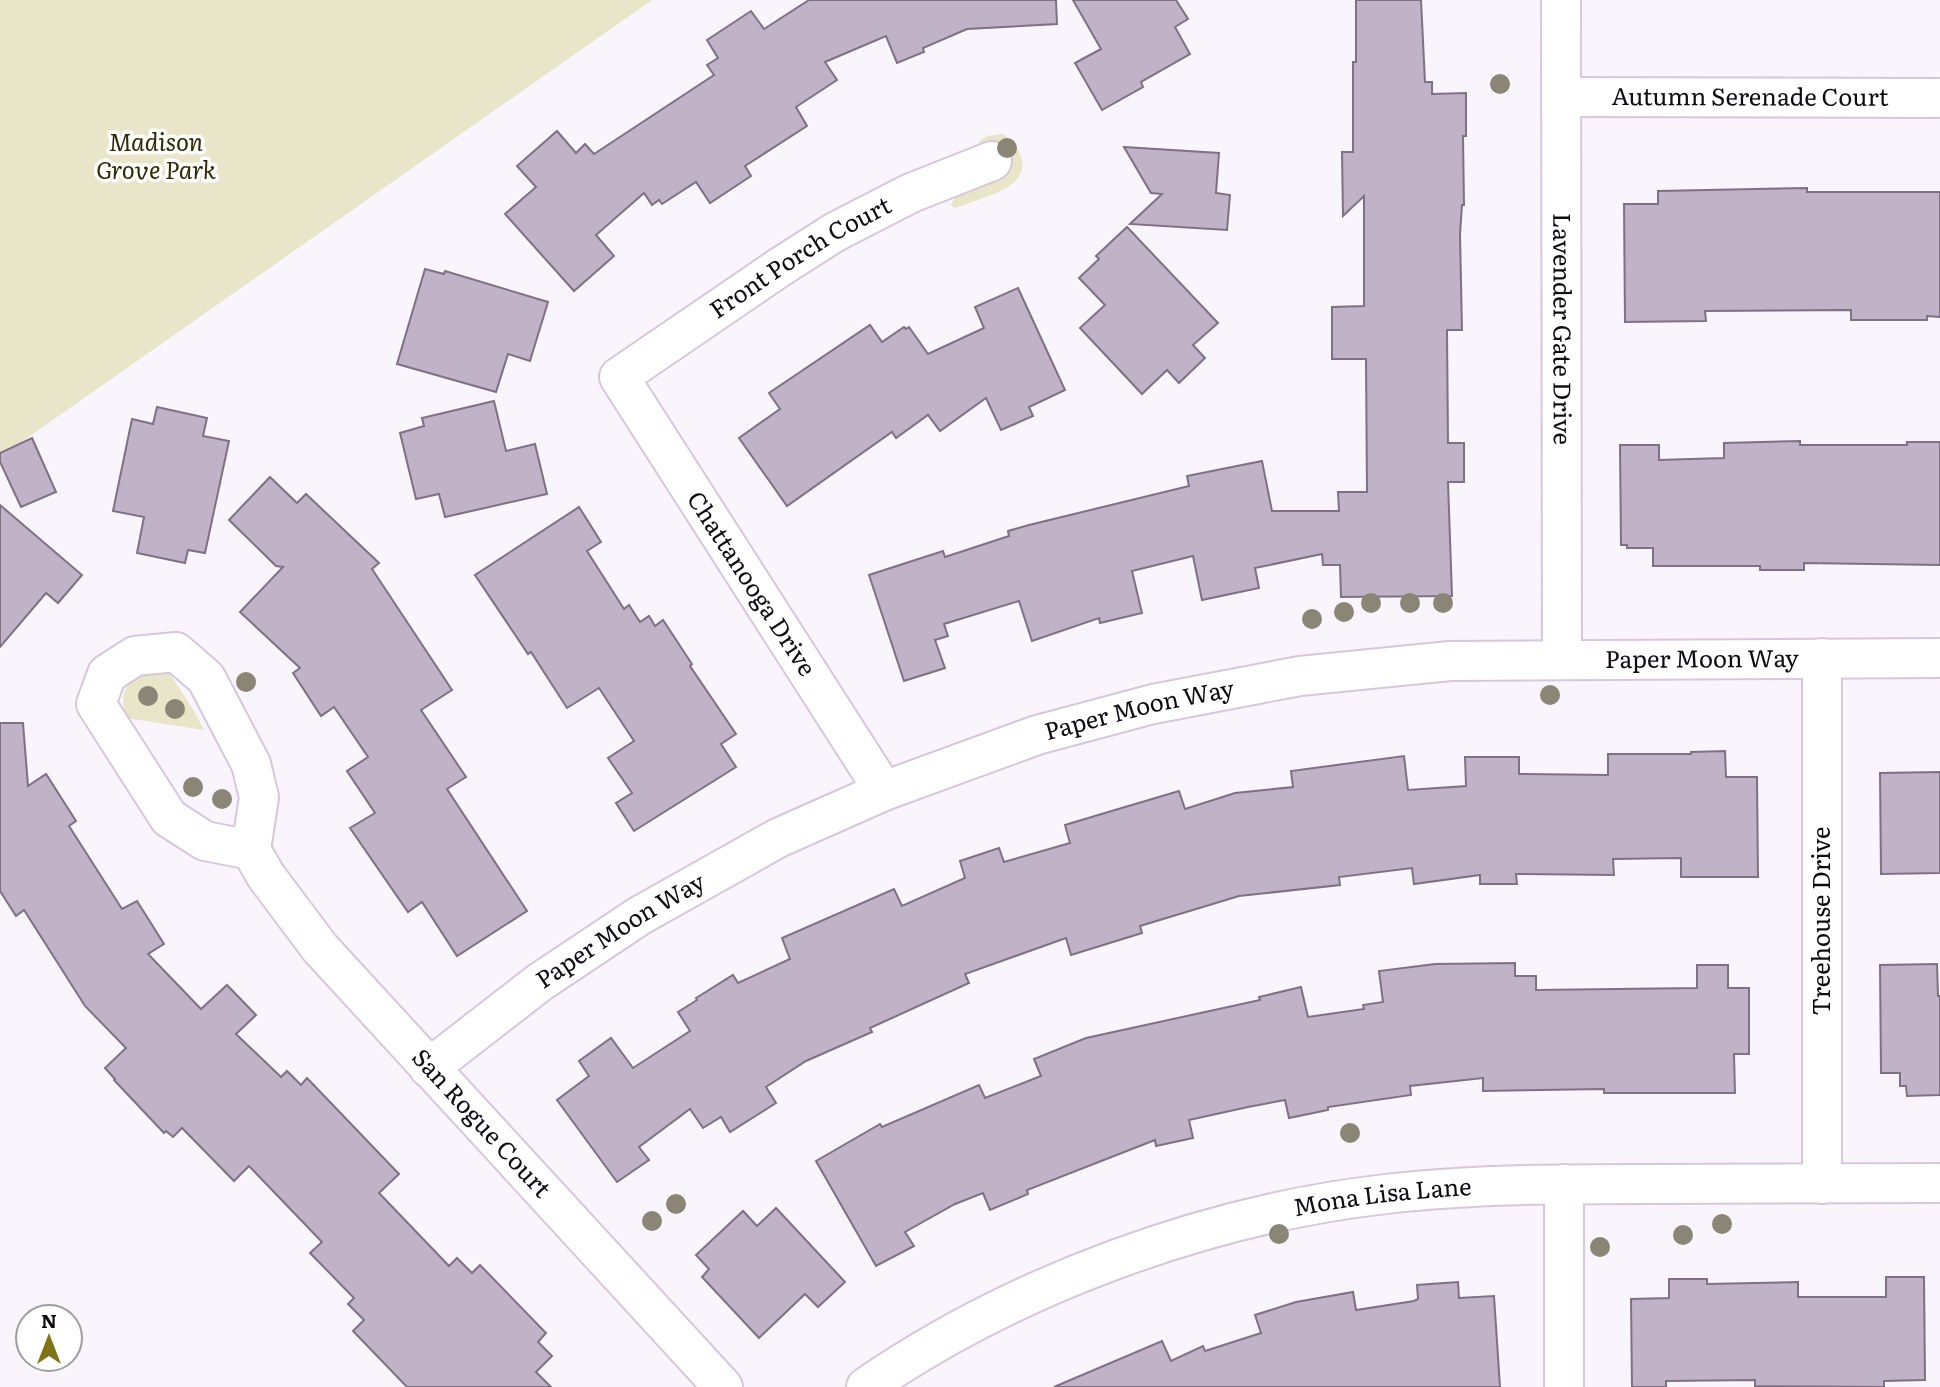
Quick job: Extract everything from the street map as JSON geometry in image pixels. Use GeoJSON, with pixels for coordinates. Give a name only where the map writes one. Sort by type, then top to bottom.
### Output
{"type":"FeatureCollection","features":[{"type":"Feature","properties":{"kind":"street","name":"Lavender Gate Drive"},"geometry":{"type":"LineString","coordinates":[[1561,0],[1562,659]]}},
{"type":"Feature","properties":{"kind":"street","name":"Autumn Serenade Court"},"geometry":{"type":"LineString","coordinates":[[1561,97],[1940,98]]}},
{"type":"Feature","properties":{"kind":"street","name":"Front Porch Court"},"geometry":{"type":"LineString","coordinates":[[619,377],[835,232],[911,193],[992,161]]}},
{"type":"Feature","properties":{"kind":"street","name":"Chattanooga Drive"},"geometry":{"type":"LineString","coordinates":[[619,377],[884,791]]}},
{"type":"Feature","properties":{"kind":"street"},"geometry":{"type":"LineString","coordinates":[[176,652],[206,678],[251,764],[259,797],[251,850],[205,842],[169,818],[96,704],[107,674],[135,656],[176,652]]}},
{"type":"Feature","properties":{"kind":"street","name":"Treehouse Drive"},"geometry":{"type":"LineString","coordinates":[[1822,658],[1822,1184]]}},
{"type":"Feature","properties":{"kind":"street","name":"Paper Moon Way"},"geometry":{"type":"LineString","coordinates":[[429,1068],[540,982],[639,916],[778,838],[884,791],[1037,735],[1180,699],[1300,676],[1450,661],[1940,658]]}},
{"type":"Feature","properties":{"kind":"street","name":"San Rogue Court"},"geometry":{"type":"LineString","coordinates":[[251,850],[266,876],[320,948],[723,1387]]}},
{"type":"Feature","properties":{"kind":"street"},"geometry":{"type":"LineString","coordinates":[[1564,1184],[1564,1387]]}},
{"type":"Feature","properties":{"kind":"street","name":"Mona Lisa Lane"},"geometry":{"type":"LineString","coordinates":[[866,1387],[893,1368],[985,1317],[1080,1273],[1199,1231],[1280,1211],[1384,1194],[1468,1186],[1940,1184]]}},
{"type":"Feature","properties":{"kind":"green space","name":"Madison Grove Park"},"geometry":{"type":"Polygon","coordinates":[[[0,0],[652,0],[0,457],[0,0]]]}},
{"type":"Feature","properties":{"kind":"green space"},"geometry":{"type":"Polygon","coordinates":[[[1003,134],[1019,151],[1022,164],[1018,178],[1000,191],[955,208],[951,205],[980,141],[987,136],[1003,134]]]}},
{"type":"Feature","properties":{"kind":"green space"},"geometry":{"type":"Polygon","coordinates":[[[156,671],[170,674],[204,730],[126,718],[123,698],[129,684],[138,673],[156,671]]]}},
{"type":"Feature","properties":{"kind":"building"},"geometry":{"type":"Polygon","coordinates":[[[809,0],[1056,0],[1057,24],[967,29],[923,48],[924,52],[897,63],[886,36],[825,62],[837,80],[796,107],[807,126],[745,166],[751,176],[710,203],[696,182],[662,204],[659,200],[652,205],[644,193],[596,235],[614,256],[574,291],[505,214],[536,187],[517,166],[557,131],[576,153],[585,144],[594,154],[714,75],[707,65],[718,58],[707,40],[751,11],[764,29],[809,0]]]}},
{"type":"Feature","properties":{"kind":"building"},"geometry":{"type":"Polygon","coordinates":[[[1073,0],[1176,0],[1188,19],[1175,27],[1190,54],[1141,82],[1143,87],[1102,110],[1075,63],[1101,49],[1073,0]]]}},
{"type":"Feature","properties":{"kind":"building"},"geometry":{"type":"Polygon","coordinates":[[[1356,0],[1421,0],[1425,82],[1432,82],[1432,94],[1466,93],[1466,136],[1463,136],[1464,205],[1460,234],[1462,330],[1447,330],[1448,443],[1464,443],[1464,482],[1448,482],[1452,596],[1341,597],[1340,565],[1323,565],[1322,554],[1255,568],[1259,588],[1202,600],[1193,556],[1132,571],[1142,613],[1100,623],[1099,618],[1032,641],[1019,601],[944,624],[948,636],[935,640],[945,668],[904,681],[869,575],[943,551],[945,557],[1009,536],[1008,531],[1029,525],[1189,486],[1187,476],[1262,461],[1272,511],[1339,511],[1338,492],[1367,492],[1366,359],[1332,359],[1332,307],[1364,306],[1364,196],[1343,216],[1342,152],[1353,152],[1356,0]]]}},
{"type":"Feature","properties":{"kind":"building"},"geometry":{"type":"Polygon","coordinates":[[[1124,147],[1219,153],[1216,193],[1230,195],[1227,230],[1130,224],[1162,194],[1151,193],[1124,147]]]}},
{"type":"Feature","properties":{"kind":"building"},"geometry":{"type":"Polygon","coordinates":[[[1807,188],[1807,192],[1940,192],[1940,317],[1927,316],[1927,320],[1851,320],[1851,310],[1705,311],[1706,321],[1625,322],[1624,204],[1658,204],[1658,191],[1807,188]]]}},
{"type":"Feature","properties":{"kind":"building"},"geometry":{"type":"Polygon","coordinates":[[[1127,227],[1218,323],[1193,345],[1205,358],[1179,383],[1167,370],[1142,394],[1080,328],[1105,305],[1079,278],[1099,259],[1096,256],[1127,227]]]}},
{"type":"Feature","properties":{"kind":"building"},"geometry":{"type":"Polygon","coordinates":[[[425,269],[444,274],[445,271],[548,302],[530,361],[508,354],[496,392],[397,364],[425,269]]]}},
{"type":"Feature","properties":{"kind":"building"},"geometry":{"type":"Polygon","coordinates":[[[1018,288],[1065,390],[1029,407],[1033,416],[1001,430],[986,398],[940,431],[928,415],[896,438],[892,432],[787,506],[739,438],[780,409],[769,393],[870,325],[882,342],[904,327],[909,327],[928,354],[984,328],[975,307],[1018,288]]]}},
{"type":"Feature","properties":{"kind":"building"},"geometry":{"type":"Polygon","coordinates":[[[494,401],[506,451],[535,444],[547,494],[445,517],[439,494],[416,499],[400,433],[424,426],[422,418],[494,401]]]}},
{"type":"Feature","properties":{"kind":"building"},"geometry":{"type":"Polygon","coordinates":[[[157,407],[207,418],[203,436],[229,441],[205,553],[188,550],[185,563],[137,553],[144,517],[113,511],[132,419],[153,424],[157,407]]]}},
{"type":"Feature","properties":{"kind":"building"},"geometry":{"type":"Polygon","coordinates":[[[32,438],[56,492],[21,507],[0,462],[0,453],[32,438]]]}},
{"type":"Feature","properties":{"kind":"building"},"geometry":{"type":"Polygon","coordinates":[[[1800,441],[1800,445],[1907,445],[1907,442],[1940,442],[1940,565],[1804,563],[1804,570],[1760,570],[1760,566],[1653,566],[1653,548],[1627,548],[1627,545],[1621,545],[1620,445],[1659,445],[1659,460],[1724,458],[1724,443],[1800,441]]]}},
{"type":"Feature","properties":{"kind":"building"},"geometry":{"type":"Polygon","coordinates":[[[270,477],[297,503],[306,494],[379,563],[372,569],[452,690],[421,710],[466,777],[447,789],[527,911],[457,956],[422,902],[408,912],[350,828],[375,813],[347,771],[368,757],[334,707],[321,716],[293,673],[300,668],[240,612],[283,567],[276,566],[229,520],[270,477]]]}},
{"type":"Feature","properties":{"kind":"building"},"geometry":{"type":"Polygon","coordinates":[[[0,505],[82,575],[58,603],[46,593],[0,647],[0,505]]]}},
{"type":"Feature","properties":{"kind":"building"},"geometry":{"type":"Polygon","coordinates":[[[579,507],[601,542],[587,551],[624,609],[629,605],[640,622],[649,616],[655,626],[663,620],[736,734],[721,744],[736,767],[634,831],[616,803],[632,793],[608,758],[634,741],[599,688],[567,708],[531,652],[528,654],[475,575],[579,507]]]}},
{"type":"Feature","properties":{"kind":"building"},"geometry":{"type":"Polygon","coordinates":[[[0,723],[23,723],[28,786],[46,774],[76,821],[69,826],[122,909],[137,901],[164,944],[148,954],[201,1009],[227,985],[256,1015],[236,1034],[281,1077],[287,1071],[301,1085],[307,1078],[399,1174],[379,1193],[449,1266],[457,1258],[472,1273],[480,1265],[546,1333],[538,1342],[552,1356],[536,1372],[551,1387],[407,1387],[353,1331],[364,1320],[348,1304],[354,1298],[310,1253],[322,1242],[249,1166],[234,1181],[182,1128],[173,1137],[166,1131],[164,1133],[114,1080],[105,1068],[126,1048],[85,1006],[24,910],[16,916],[0,891],[0,723]]]}},
{"type":"Feature","properties":{"kind":"building"},"geometry":{"type":"Polygon","coordinates":[[[1725,751],[1726,777],[1757,777],[1758,877],[1681,877],[1681,858],[1613,859],[1614,875],[1516,874],[1517,884],[1480,884],[1480,875],[1414,884],[1412,868],[1339,877],[1340,885],[1239,896],[1140,926],[1142,933],[1071,955],[1066,938],[965,974],[969,983],[870,1028],[872,1032],[806,1061],[766,1087],[776,1103],[730,1132],[721,1117],[703,1128],[690,1109],[639,1147],[649,1160],[617,1182],[557,1100],[589,1076],[579,1061],[611,1038],[633,1068],[690,1031],[678,1012],[697,1000],[696,998],[733,975],[738,983],[790,959],[782,938],[894,889],[902,906],[965,878],[960,861],[999,848],[1004,862],[1070,843],[1065,825],[1115,810],[1179,791],[1185,809],[1235,793],[1293,787],[1291,771],[1404,756],[1408,790],[1466,786],[1465,757],[1519,757],[1519,774],[1608,775],[1608,754],[1691,754],[1725,751]]]}},
{"type":"Feature","properties":{"kind":"building"},"geometry":{"type":"Polygon","coordinates":[[[1940,772],[1940,873],[1881,874],[1880,773],[1940,772]]]}},
{"type":"Feature","properties":{"kind":"building"},"geometry":{"type":"Polygon","coordinates":[[[1515,963],[1515,976],[1536,976],[1536,990],[1697,988],[1697,965],[1728,965],[1728,988],[1749,988],[1749,1054],[1734,1054],[1735,1093],[1604,1093],[1604,1089],[1483,1091],[1483,1078],[1410,1086],[1411,1095],[1328,1107],[1328,1110],[1289,1118],[1285,1100],[1248,1107],[1189,1120],[1193,1138],[1156,1146],[1155,1140],[1027,1190],[1028,1194],[990,1210],[983,1193],[955,1204],[905,1232],[914,1246],[876,1266],[816,1161],[880,1124],[882,1127],[979,1085],[985,1098],[1041,1076],[1034,1059],[1086,1038],[1260,1000],[1259,997],[1301,987],[1308,1017],[1364,1009],[1363,1005],[1383,1002],[1379,971],[1435,964],[1515,963]]]}},
{"type":"Feature","properties":{"kind":"building"},"geometry":{"type":"Polygon","coordinates":[[[1937,964],[1940,996],[1940,1095],[1907,1096],[1906,1086],[1900,1086],[1900,1073],[1881,1073],[1880,965],[1937,964]]]}},
{"type":"Feature","properties":{"kind":"building"},"geometry":{"type":"Polygon","coordinates":[[[776,1208],[845,1282],[818,1307],[805,1294],[759,1338],[702,1277],[709,1269],[696,1255],[743,1211],[757,1226],[776,1208]]]}},
{"type":"Feature","properties":{"kind":"building"},"geometry":{"type":"Polygon","coordinates":[[[1886,1277],[1924,1277],[1925,1380],[1884,1381],[1884,1387],[1755,1386],[1755,1380],[1666,1381],[1666,1387],[1632,1387],[1631,1299],[1669,1298],[1669,1279],[1707,1279],[1707,1284],[1798,1282],[1798,1297],[1886,1297],[1886,1277]]]}},
{"type":"Feature","properties":{"kind":"building"},"geometry":{"type":"Polygon","coordinates":[[[1458,1282],[1459,1298],[1494,1296],[1500,1387],[1054,1387],[1162,1341],[1171,1361],[1203,1346],[1205,1351],[1261,1333],[1255,1315],[1296,1302],[1353,1292],[1356,1310],[1414,1301],[1418,1299],[1417,1285],[1458,1282]]]}}]}
